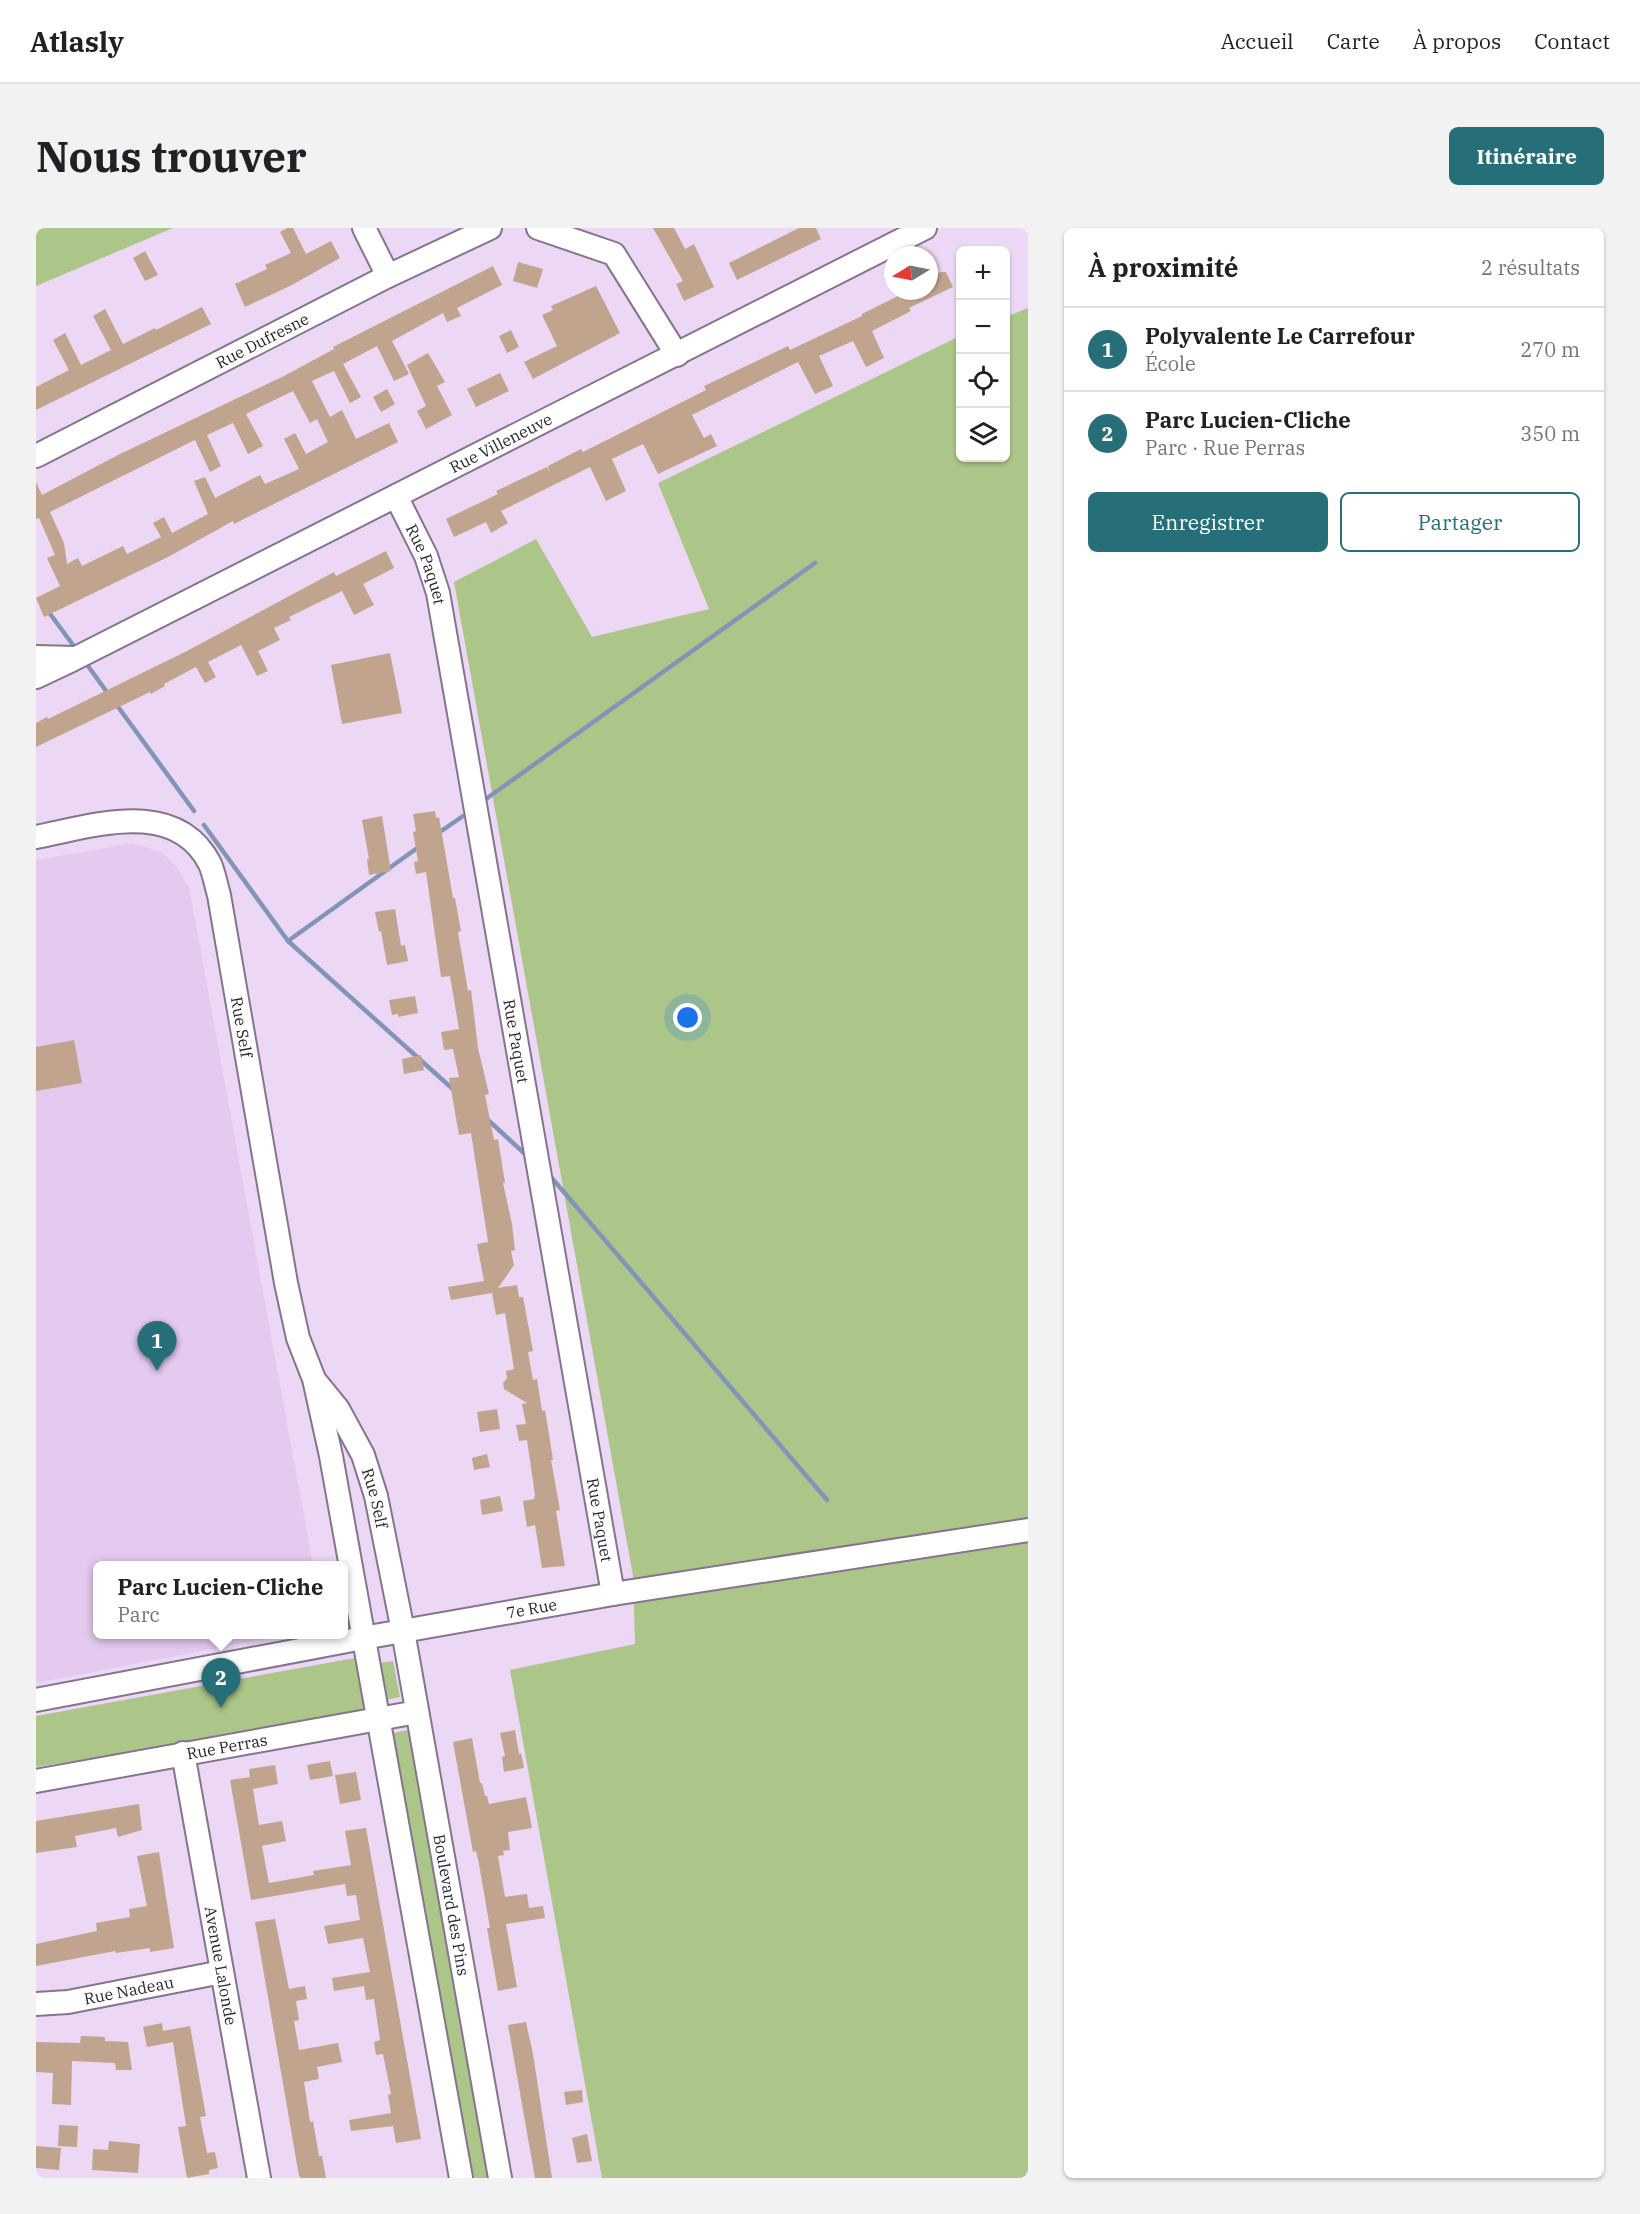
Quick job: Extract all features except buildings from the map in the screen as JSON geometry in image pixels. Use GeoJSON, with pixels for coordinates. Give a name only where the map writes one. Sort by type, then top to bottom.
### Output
{"type":"FeatureCollection","features":[{"type":"Feature","properties":{"kind":"street"},"geometry":{"type":"LineString","coordinates":[[364,228],[388,276]]}},
{"type":"Feature","properties":{"kind":"street","name":"Rue Dufresne"},"geometry":{"type":"LineString","coordinates":[[36,456],[388,276],[490,228]]}},
{"type":"Feature","properties":{"kind":"street"},"geometry":{"type":"LineString","coordinates":[[538,228],[614,254],[677,355]]}},
{"type":"Feature","properties":{"kind":"street","name":"Rue Villeneuve"},"geometry":{"type":"LineString","coordinates":[[36,677],[925,228]]}},
{"type":"Feature","properties":{"kind":"street","name":"Rue Paquet"},"geometry":{"type":"LineString","coordinates":[[396,496],[426,556],[438,594],[613,1594]]}},
{"type":"Feature","properties":{"kind":"street","name":"Rue Villeneuve"},"geometry":{"type":"LineString","coordinates":[[36,657],[76,658]]}},
{"type":"Feature","properties":{"kind":"street","name":"Rue Self"},"geometry":{"type":"LineString","coordinates":[[36,837],[113,823],[135,821],[161,823],[186,834],[200,848],[211,865],[221,906],[286,1283],[298,1338],[314,1379],[331,1456],[363,1638]]}},
{"type":"Feature","properties":{"kind":"street","name":"Rue Self"},"geometry":{"type":"LineString","coordinates":[[314,1379],[338,1409],[363,1455],[376,1496],[403,1631]]}},
{"type":"Feature","properties":{"kind":"street","name":"7e Rue"},"geometry":{"type":"LineString","coordinates":[[36,1700],[363,1638],[613,1594],[1028,1530]]}},
{"type":"Feature","properties":{"kind":"street","name":"Boulevard des Pins"},"geometry":{"type":"LineString","coordinates":[[403,1631],[500,2178]]}},
{"type":"Feature","properties":{"kind":"street"},"geometry":{"type":"LineString","coordinates":[[363,1638],[461,2178]]}},
{"type":"Feature","properties":{"kind":"street","name":"Rue Perras"},"geometry":{"type":"LineString","coordinates":[[36,1781],[417,1712]]}},
{"type":"Feature","properties":{"kind":"street","name":"Avenue Lalonde"},"geometry":{"type":"LineString","coordinates":[[183,1753],[259,2178]]}},
{"type":"Feature","properties":{"kind":"street","name":"Rue Nadeau"},"geometry":{"type":"LineString","coordinates":[[36,2004],[68,2002],[222,1972]]}},
{"type":"Feature","properties":{"kind":"shaded area"},"geometry":{"type":"Polygon","coordinates":[[[133,843],[161,852],[176,866],[189,887],[312,1561],[93,1561],[93,1639],[263,1639],[36,1683],[36,860],[133,843]]]}},
{"type":"Feature","properties":{"kind":"green space"},"geometry":{"type":"Polygon","coordinates":[[[36,228],[173,228],[36,286],[36,228]]]}},
{"type":"Feature","properties":{"kind":"green space"},"geometry":{"type":"Polygon","coordinates":[[[1028,308],[1028,2178],[602,2178],[510,1670],[635,1644],[633,1576],[454,582],[536,539],[592,637],[709,609],[658,483],[956,338],[956,462],[1010,462],[1010,315],[1028,308]]]}},
{"type":"Feature","properties":{"kind":"green space"},"geometry":{"type":"Polygon","coordinates":[[[355,1658],[365,1714],[36,1767],[36,1716],[355,1658]]]}},
{"type":"Feature","properties":{"kind":"green space"},"geometry":{"type":"Polygon","coordinates":[[[393,1661],[400,1697],[386,1700],[379,1663],[393,1661]]]}},
{"type":"Feature","properties":{"kind":"green space"},"geometry":{"type":"Polygon","coordinates":[[[408,1730],[488,2178],[472,2178],[393,1733],[408,1730]]]}},
{"type":"Feature","properties":{"kind":"waterway"},"geometry":{"type":"LineString","coordinates":[[486,799],[815,563]]}},
{"type":"Feature","properties":{"kind":"waterway"},"geometry":{"type":"LineString","coordinates":[[48,611],[73,645]]}},
{"type":"Feature","properties":{"kind":"waterway"},"geometry":{"type":"LineString","coordinates":[[88,666],[109,695]]}},
{"type":"Feature","properties":{"kind":"waterway"},"geometry":{"type":"LineString","coordinates":[[116,704],[194,811]]}},
{"type":"Feature","properties":{"kind":"waterway"},"geometry":{"type":"LineString","coordinates":[[437,834],[463,816]]}},
{"type":"Feature","properties":{"kind":"waterway"},"geometry":{"type":"LineString","coordinates":[[204,825],[288,941],[455,1091]]}},
{"type":"Feature","properties":{"kind":"waterway"},"geometry":{"type":"LineString","coordinates":[[288,941],[420,846]]}},
{"type":"Feature","properties":{"kind":"waterway"},"geometry":{"type":"LineString","coordinates":[[488,1120],[524,1153]]}},
{"type":"Feature","properties":{"kind":"waterway"},"geometry":{"type":"LineString","coordinates":[[551,1177],[827,1500]]}},
{"type":"Feature","properties":{"kind":"place","name":"Polyvalente Le Carrefour"},"geometry":{"type":"Point","coordinates":[157,1371]}},
{"type":"Feature","properties":{"kind":"place","name":"Parc Lucien-Cliche"},"geometry":{"type":"Point","coordinates":[221,1708]}}]}
